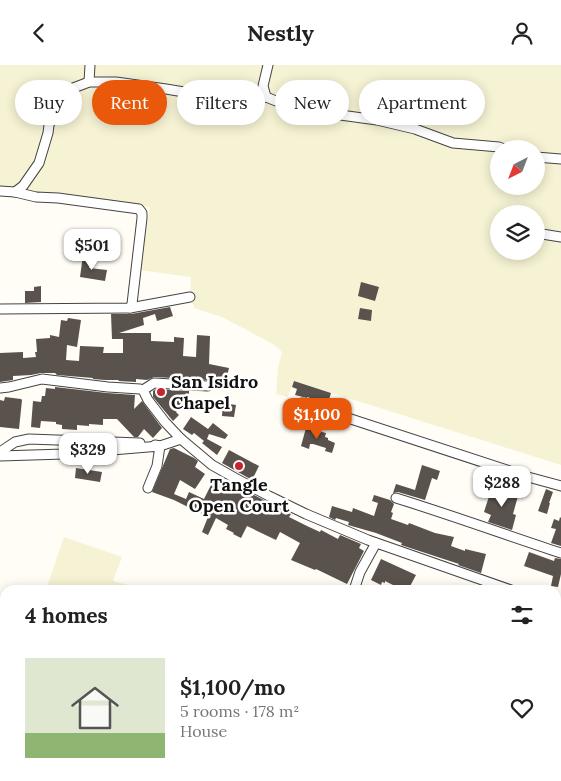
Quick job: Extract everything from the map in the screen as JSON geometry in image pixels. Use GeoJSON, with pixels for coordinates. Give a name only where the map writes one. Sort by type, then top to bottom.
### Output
{"type":"FeatureCollection","features":[{"type":"Feature","properties":{"kind":"street"},"geometry":{"type":"LineString","coordinates":[[89,82],[90,65]]}},
{"type":"Feature","properties":{"kind":"street"},"geometry":{"type":"LineString","coordinates":[[266,97],[263,85],[268,65]]}},
{"type":"Feature","properties":{"kind":"street"},"geometry":{"type":"LineString","coordinates":[[15,192],[23,186],[39,163],[49,125],[61,97],[68,90],[89,82],[116,82],[229,98],[266,97],[311,111],[377,120],[415,129],[453,143],[490,146]]}},
{"type":"Feature","properties":{"kind":"street"},"geometry":{"type":"LineString","coordinates":[[545,158],[561,159]]}},
{"type":"Feature","properties":{"kind":"street"},"geometry":{"type":"LineString","coordinates":[[0,191],[139,209],[142,213],[141,227],[132,304],[130,307]]}},
{"type":"Feature","properties":{"kind":"street"},"geometry":{"type":"LineString","coordinates":[[545,234],[561,237]]}},
{"type":"Feature","properties":{"kind":"street"},"geometry":{"type":"LineString","coordinates":[[0,309],[130,307],[190,297]]}},
{"type":"Feature","properties":{"kind":"street"},"geometry":{"type":"LineString","coordinates":[[0,389],[42,379],[143,390],[148,400],[165,422],[181,439],[212,465],[306,514],[376,543],[497,585]]}},
{"type":"Feature","properties":{"kind":"street"},"geometry":{"type":"LineString","coordinates":[[143,390],[154,383],[208,386]]}},
{"type":"Feature","properties":{"kind":"street"},"geometry":{"type":"LineString","coordinates":[[302,403],[528,477],[561,486]]}},
{"type":"Feature","properties":{"kind":"street"},"geometry":{"type":"LineString","coordinates":[[0,452],[15,442],[29,439],[127,442],[160,446]]}},
{"type":"Feature","properties":{"kind":"street"},"geometry":{"type":"LineString","coordinates":[[0,456],[64,454],[160,446],[181,439]]}},
{"type":"Feature","properties":{"kind":"street"},"geometry":{"type":"LineString","coordinates":[[148,488],[157,466],[160,446]]}},
{"type":"Feature","properties":{"kind":"street"},"geometry":{"type":"LineString","coordinates":[[396,498],[561,553]]}},
{"type":"Feature","properties":{"kind":"street"},"geometry":{"type":"LineString","coordinates":[[356,585],[360,572],[376,543]]}},
{"type":"Feature","properties":{"kind":"shaded area"},"geometry":{"type":"Polygon","coordinates":[[[0,65],[561,65],[561,465],[294,381],[288,397],[276,394],[278,368],[282,352],[273,344],[222,317],[194,308],[190,291],[191,277],[139,270],[150,207],[0,188],[0,65]]]}},
{"type":"Feature","properties":{"kind":"shaded area"},"geometry":{"type":"Polygon","coordinates":[[[64,537],[122,557],[113,581],[128,585],[48,585],[64,537]]]}},
{"type":"Feature","properties":{"kind":"building"},"geometry":{"type":"Polygon","coordinates":[[[89,243],[113,246],[112,254],[88,251],[89,243]]]}},
{"type":"Feature","properties":{"kind":"building"},"geometry":{"type":"Polygon","coordinates":[[[83,255],[91,257],[89,268],[107,270],[105,281],[80,277],[83,255]]]}},
{"type":"Feature","properties":{"kind":"building"},"geometry":{"type":"Polygon","coordinates":[[[361,282],[379,287],[375,301],[358,296],[361,282]]]}},
{"type":"Feature","properties":{"kind":"building"},"geometry":{"type":"Polygon","coordinates":[[[41,286],[41,302],[25,303],[25,291],[34,291],[34,287],[41,286]]]}},
{"type":"Feature","properties":{"kind":"building"},"geometry":{"type":"Polygon","coordinates":[[[170,307],[173,316],[157,321],[155,314],[143,318],[144,325],[119,333],[151,333],[151,341],[174,342],[174,337],[184,338],[183,356],[196,357],[197,335],[210,336],[209,364],[229,368],[224,388],[214,386],[212,381],[208,380],[154,377],[147,380],[136,379],[136,382],[57,375],[55,373],[13,376],[13,380],[0,382],[0,353],[23,352],[23,358],[36,357],[36,339],[50,338],[50,335],[59,337],[61,320],[67,321],[68,318],[81,320],[77,347],[67,345],[66,360],[79,361],[80,346],[104,347],[103,353],[123,353],[123,339],[112,339],[111,314],[131,314],[170,307]]]}},
{"type":"Feature","properties":{"kind":"building"},"geometry":{"type":"Polygon","coordinates":[[[360,308],[372,310],[371,321],[358,319],[360,308]]]}},
{"type":"Feature","properties":{"kind":"building"},"geometry":{"type":"Polygon","coordinates":[[[294,381],[331,393],[328,403],[295,395],[297,389],[292,387],[294,381]]]}},
{"type":"Feature","properties":{"kind":"building"},"geometry":{"type":"Polygon","coordinates":[[[55,387],[135,395],[134,409],[142,401],[162,428],[153,438],[144,429],[138,437],[134,437],[117,419],[103,419],[103,425],[77,425],[77,430],[62,429],[62,425],[56,424],[56,422],[41,421],[40,428],[31,427],[33,401],[41,402],[42,396],[45,396],[46,388],[55,389],[55,387]]]}},
{"type":"Feature","properties":{"kind":"building"},"geometry":{"type":"Polygon","coordinates":[[[156,389],[189,391],[189,399],[182,406],[175,405],[179,408],[176,412],[179,415],[173,421],[153,397],[153,391],[156,389]]]}},
{"type":"Feature","properties":{"kind":"building"},"geometry":{"type":"Polygon","coordinates":[[[5,397],[22,400],[19,429],[0,427],[0,400],[4,401],[5,397]]]}},
{"type":"Feature","properties":{"kind":"building"},"geometry":{"type":"Polygon","coordinates":[[[223,403],[236,405],[234,417],[222,416],[223,403]]]}},
{"type":"Feature","properties":{"kind":"building"},"geometry":{"type":"Polygon","coordinates":[[[191,417],[208,429],[213,423],[228,435],[225,439],[209,434],[207,439],[222,447],[217,455],[202,443],[204,441],[194,433],[192,435],[183,429],[191,417]]]}},
{"type":"Feature","properties":{"kind":"building"},"geometry":{"type":"Polygon","coordinates":[[[306,428],[326,433],[325,437],[335,443],[332,453],[325,451],[326,448],[313,444],[310,444],[309,449],[301,446],[306,428]]]}},
{"type":"Feature","properties":{"kind":"building"},"geometry":{"type":"Polygon","coordinates":[[[174,448],[198,461],[195,467],[205,474],[195,489],[180,480],[174,494],[186,499],[189,492],[204,499],[214,479],[227,486],[229,482],[291,514],[289,517],[307,526],[320,532],[321,530],[338,539],[340,535],[361,544],[359,548],[364,551],[347,584],[316,569],[291,560],[300,543],[280,532],[276,540],[247,526],[241,538],[226,529],[228,525],[216,518],[208,535],[202,532],[208,517],[174,500],[152,492],[170,449],[174,448]]]}},
{"type":"Feature","properties":{"kind":"building","name":"Tangle Open Court"},"geometry":{"type":"Polygon","coordinates":[[[229,450],[259,466],[252,480],[222,463],[229,450]]]}},
{"type":"Feature","properties":{"kind":"building"},"geometry":{"type":"Polygon","coordinates":[[[422,465],[440,471],[437,480],[432,478],[425,500],[398,492],[393,493],[396,484],[415,490],[422,465]]]}},
{"type":"Feature","properties":{"kind":"building"},"geometry":{"type":"Polygon","coordinates":[[[76,468],[102,472],[100,482],[75,478],[76,468]]]}},
{"type":"Feature","properties":{"kind":"building"},"geometry":{"type":"Polygon","coordinates":[[[492,487],[518,496],[513,514],[516,515],[512,530],[488,522],[491,515],[484,512],[492,487]]]}},
{"type":"Feature","properties":{"kind":"building"},"geometry":{"type":"Polygon","coordinates":[[[546,489],[553,492],[547,514],[538,511],[546,489]]]}},
{"type":"Feature","properties":{"kind":"building"},"geometry":{"type":"Polygon","coordinates":[[[374,495],[390,500],[394,504],[391,519],[454,537],[451,546],[465,551],[465,549],[486,554],[481,573],[401,545],[402,543],[376,533],[348,525],[349,522],[329,517],[332,506],[352,512],[353,508],[374,516],[378,503],[372,501],[374,495]]]}},
{"type":"Feature","properties":{"kind":"building"},"geometry":{"type":"Polygon","coordinates":[[[560,517],[561,546],[551,543],[556,529],[551,528],[554,519],[559,521],[560,517]]]}},
{"type":"Feature","properties":{"kind":"building"},"geometry":{"type":"Polygon","coordinates":[[[529,552],[554,561],[555,558],[561,559],[558,585],[551,585],[553,576],[524,566],[529,552]]]}},
{"type":"Feature","properties":{"kind":"building"},"geometry":{"type":"Polygon","coordinates":[[[381,559],[416,575],[411,585],[393,585],[385,581],[381,585],[371,580],[381,559]]]}},
{"type":"Feature","properties":{"kind":"place","name":"San Isidro Chapel"},"geometry":{"type":"Point","coordinates":[161,392]}},
{"type":"Feature","properties":{"kind":"place","name":"Tangle Open Court"},"geometry":{"type":"Point","coordinates":[239,466]}}]}
